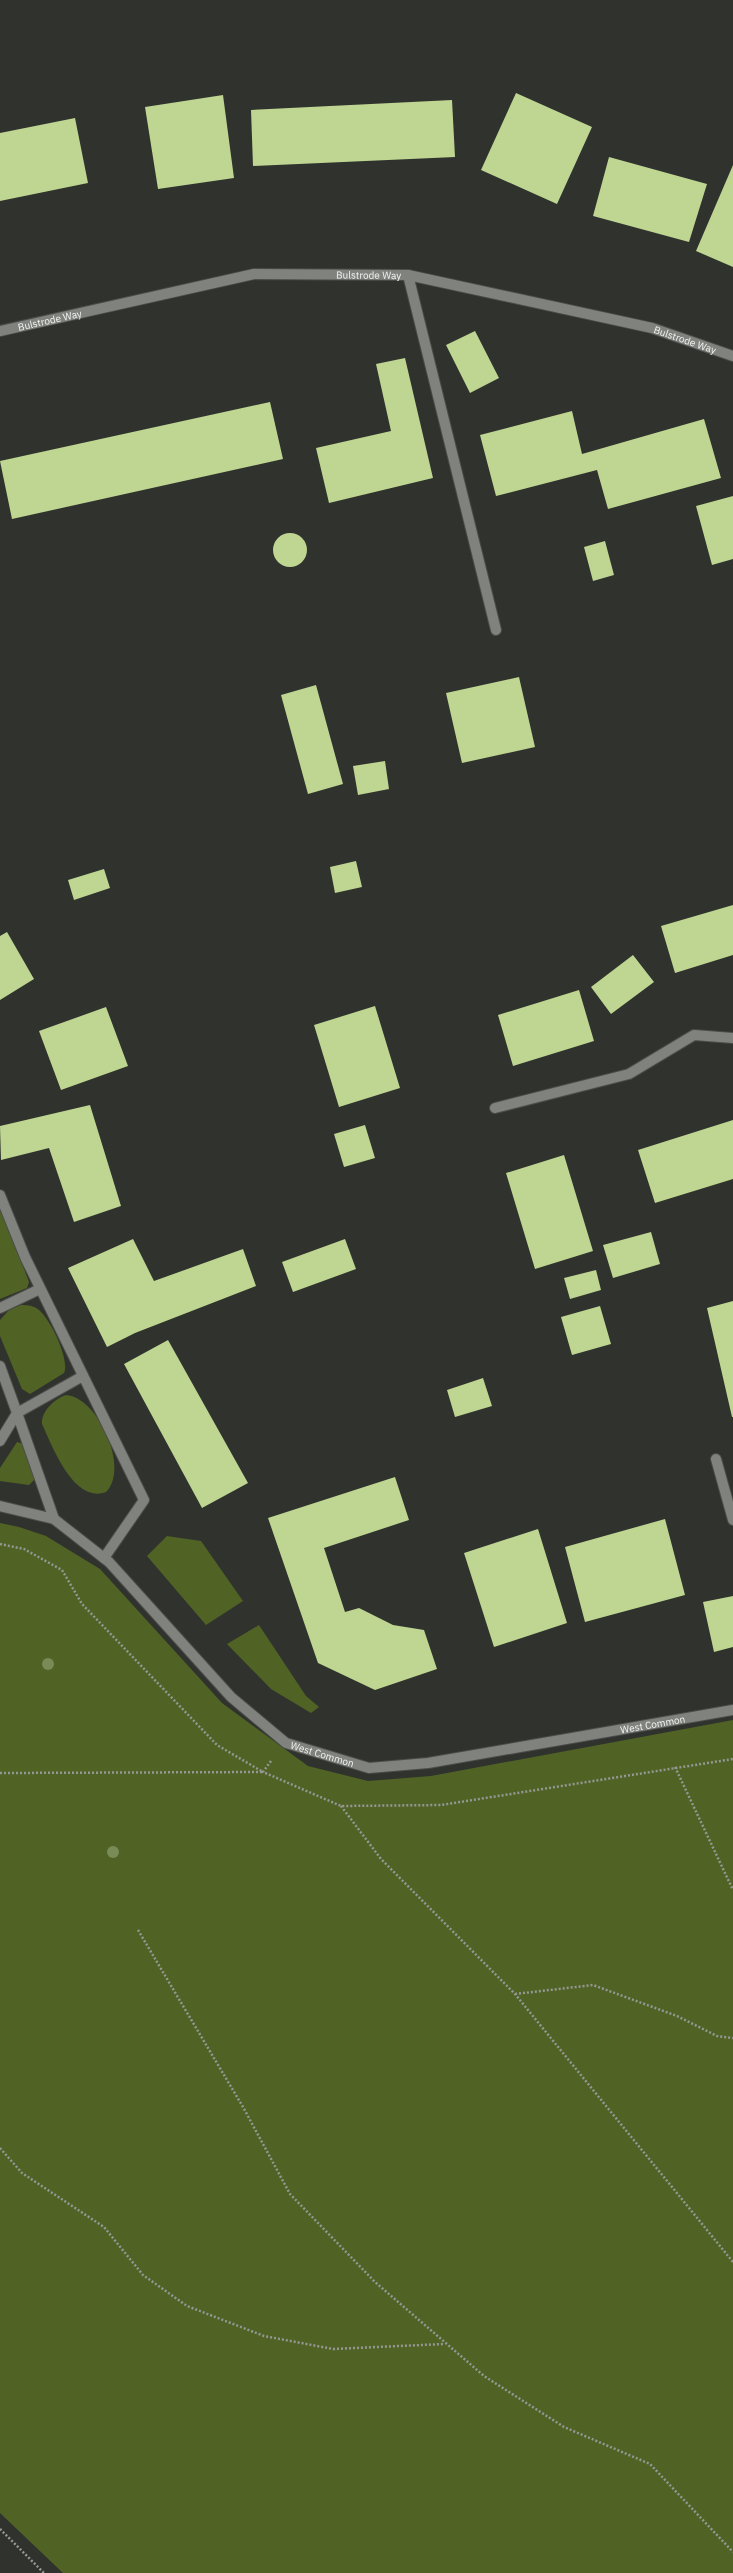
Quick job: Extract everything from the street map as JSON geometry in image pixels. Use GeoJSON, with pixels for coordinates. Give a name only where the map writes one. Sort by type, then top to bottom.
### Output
{"type":"FeatureCollection","features":[{"type":"Feature","properties":{"kind":"street","name":"Bulstrode Way"},"geometry":{"type":"LineString","coordinates":[[0,331],[254,274],[408,275],[652,328],[733,356]]}},
{"type":"Feature","properties":{"kind":"street"},"geometry":{"type":"LineString","coordinates":[[408,275],[496,630]]}},
{"type":"Feature","properties":{"kind":"street"},"geometry":{"type":"LineString","coordinates":[[495,1108],[629,1074],[694,1035],[733,1038]]}},
{"type":"Feature","properties":{"kind":"street"},"geometry":{"type":"LineString","coordinates":[[0,1195],[40,1289],[144,1500],[104,1558]]}},
{"type":"Feature","properties":{"kind":"street"},"geometry":{"type":"LineString","coordinates":[[0,1308],[40,1289]]}},
{"type":"Feature","properties":{"kind":"street"},"geometry":{"type":"LineString","coordinates":[[0,1366],[54,1519]]}},
{"type":"Feature","properties":{"kind":"street"},"geometry":{"type":"LineString","coordinates":[[0,1442],[17,1413],[83,1376]]}},
{"type":"Feature","properties":{"kind":"street"},"geometry":{"type":"LineString","coordinates":[[716,1459],[733,1520]]}},
{"type":"Feature","properties":{"kind":"street","name":"West Common"},"geometry":{"type":"LineString","coordinates":[[0,1506],[54,1519],[104,1558],[231,1697],[286,1743],[369,1768],[428,1763],[733,1710]]}},
{"type":"Feature","properties":{"kind":"path"},"geometry":{"type":"LineString","coordinates":[[0,1544],[24,1549],[62,1570],[82,1604],[217,1745],[263,1772],[341,1806],[440,1805],[733,1759]]}},
{"type":"Feature","properties":{"kind":"path"},"geometry":{"type":"LineString","coordinates":[[263,1772],[286,1743]]}},
{"type":"Feature","properties":{"kind":"path"},"geometry":{"type":"LineString","coordinates":[[675,1767],[733,1890]]}},
{"type":"Feature","properties":{"kind":"path"},"geometry":{"type":"LineString","coordinates":[[0,1773],[263,1772]]}},
{"type":"Feature","properties":{"kind":"path"},"geometry":{"type":"LineString","coordinates":[[341,1806],[381,1859],[515,1994],[733,2262]]}},
{"type":"Feature","properties":{"kind":"path"},"geometry":{"type":"LineString","coordinates":[[138,1930],[242,2107],[290,2194],[375,2282],[445,2344],[484,2376],[564,2427],[650,2464],[733,2552]]}},
{"type":"Feature","properties":{"kind":"path"},"geometry":{"type":"LineString","coordinates":[[515,1994],[593,1984],[677,2016],[717,2036],[733,2038]]}},
{"type":"Feature","properties":{"kind":"path"},"geometry":{"type":"LineString","coordinates":[[0,2148],[22,2174],[104,2227],[143,2275],[187,2306],[264,2336],[333,2349],[445,2344]]}},
{"type":"Feature","properties":{"kind":"path"},"geometry":{"type":"LineString","coordinates":[[0,2529],[44,2573]]}},
{"type":"Feature","properties":{"kind":"green space"},"geometry":{"type":"Polygon","coordinates":[[[0,1206],[29,1282],[27,1288],[0,1299],[0,1206]]]}},
{"type":"Feature","properties":{"kind":"green space"},"geometry":{"type":"Polygon","coordinates":[[[21,1305],[39,1310],[49,1322],[62,1350],[65,1367],[64,1373],[30,1394],[22,1389],[0,1336],[0,1320],[9,1310],[21,1305]]]}},
{"type":"Feature","properties":{"kind":"green space"},"geometry":{"type":"Polygon","coordinates":[[[66,1395],[78,1399],[89,1408],[99,1420],[107,1435],[112,1451],[114,1467],[112,1481],[106,1492],[95,1494],[84,1490],[75,1482],[66,1472],[42,1424],[42,1419],[49,1406],[66,1395]]]}},
{"type":"Feature","properties":{"kind":"green space"},"geometry":{"type":"Polygon","coordinates":[[[17,1442],[24,1444],[36,1478],[29,1485],[0,1481],[0,1468],[17,1442]]]}},
{"type":"Feature","properties":{"kind":"green space"},"geometry":{"type":"Polygon","coordinates":[[[0,1523],[19,1527],[46,1536],[100,1569],[222,1703],[308,1766],[368,1781],[431,1776],[733,1720],[733,2573],[63,2573],[0,2513],[0,1523]]]}},
{"type":"Feature","properties":{"kind":"green space"},"geometry":{"type":"Polygon","coordinates":[[[167,1536],[201,1541],[243,1601],[206,1625],[147,1556],[167,1536]]]}},
{"type":"Feature","properties":{"kind":"green space"},"geometry":{"type":"Polygon","coordinates":[[[259,1625],[306,1696],[319,1707],[311,1713],[271,1689],[227,1644],[259,1625]]]}},
{"type":"Feature","properties":{"kind":"building"},"geometry":{"type":"Polygon","coordinates":[[[516,93],[592,127],[557,204],[481,170],[516,93]]]}},
{"type":"Feature","properties":{"kind":"building"},"geometry":{"type":"Polygon","coordinates":[[[223,95],[234,178],[158,189],[145,107],[223,95]]]}},
{"type":"Feature","properties":{"kind":"building"},"geometry":{"type":"Polygon","coordinates":[[[452,100],[455,157],[253,166],[251,110],[452,100]]]}},
{"type":"Feature","properties":{"kind":"building"},"geometry":{"type":"Polygon","coordinates":[[[75,118],[88,183],[0,201],[0,133],[75,118]]]}},
{"type":"Feature","properties":{"kind":"building"},"geometry":{"type":"Polygon","coordinates":[[[609,157],[707,184],[689,242],[593,216],[609,157]]]}},
{"type":"Feature","properties":{"kind":"building"},"geometry":{"type":"Polygon","coordinates":[[[733,165],[733,267],[696,251],[733,165]]]}},
{"type":"Feature","properties":{"kind":"building"},"geometry":{"type":"Polygon","coordinates":[[[475,331],[499,378],[470,393],[446,345],[475,331]]]}},
{"type":"Feature","properties":{"kind":"building"},"geometry":{"type":"Polygon","coordinates":[[[405,358],[433,478],[329,503],[316,448],[391,431],[376,364],[405,358]]]}},
{"type":"Feature","properties":{"kind":"building"},"geometry":{"type":"Polygon","coordinates":[[[270,402],[283,459],[12,519],[0,461],[270,402]]]}},
{"type":"Feature","properties":{"kind":"building"},"geometry":{"type":"Polygon","coordinates":[[[572,411],[582,454],[704,419],[721,478],[608,509],[597,470],[496,496],[480,435],[572,411]]]}},
{"type":"Feature","properties":{"kind":"building"},"geometry":{"type":"Polygon","coordinates":[[[733,496],[733,559],[712,565],[696,506],[733,496]]]}},
{"type":"Feature","properties":{"kind":"building"},"geometry":{"type":"Polygon","coordinates":[[[293,533],[302,538],[306,543],[306,557],[302,562],[297,566],[287,567],[283,566],[274,557],[273,547],[274,543],[283,534],[293,533]]]}},
{"type":"Feature","properties":{"kind":"building"},"geometry":{"type":"Polygon","coordinates":[[[605,541],[614,575],[593,581],[584,547],[605,541]]]}},
{"type":"Feature","properties":{"kind":"building"},"geometry":{"type":"Polygon","coordinates":[[[519,677],[535,747],[462,763],[446,693],[519,677]]]}},
{"type":"Feature","properties":{"kind":"building"},"geometry":{"type":"Polygon","coordinates":[[[316,685],[343,784],[308,794],[281,695],[316,685]]]}},
{"type":"Feature","properties":{"kind":"building"},"geometry":{"type":"Polygon","coordinates":[[[385,761],[389,789],[358,795],[353,766],[385,761]]]}},
{"type":"Feature","properties":{"kind":"building"},"geometry":{"type":"Polygon","coordinates":[[[356,861],[362,887],[335,893],[330,867],[356,861]]]}},
{"type":"Feature","properties":{"kind":"building"},"geometry":{"type":"Polygon","coordinates":[[[104,869],[110,888],[74,900],[68,880],[104,869]]]}},
{"type":"Feature","properties":{"kind":"building"},"geometry":{"type":"Polygon","coordinates":[[[733,905],[733,955],[675,973],[661,926],[733,905]]]}},
{"type":"Feature","properties":{"kind":"building"},"geometry":{"type":"Polygon","coordinates":[[[7,932],[34,979],[0,1000],[0,936],[7,932]]]}},
{"type":"Feature","properties":{"kind":"building"},"geometry":{"type":"Polygon","coordinates":[[[633,955],[654,982],[611,1014],[591,987],[633,955]]]}},
{"type":"Feature","properties":{"kind":"building"},"geometry":{"type":"Polygon","coordinates":[[[579,990],[594,1041],[513,1066],[498,1015],[579,990]]]}},
{"type":"Feature","properties":{"kind":"building"},"geometry":{"type":"Polygon","coordinates":[[[375,1006],[400,1088],[339,1107],[314,1025],[375,1006]]]}},
{"type":"Feature","properties":{"kind":"building"},"geometry":{"type":"Polygon","coordinates":[[[106,1007],[128,1066],[61,1090],[39,1031],[106,1007]]]}},
{"type":"Feature","properties":{"kind":"building"},"geometry":{"type":"Polygon","coordinates":[[[90,1105],[121,1206],[74,1222],[49,1148],[1,1160],[0,1126],[90,1105]]]}},
{"type":"Feature","properties":{"kind":"building"},"geometry":{"type":"Polygon","coordinates":[[[733,1120],[733,1179],[655,1203],[638,1150],[733,1120]]]}},
{"type":"Feature","properties":{"kind":"building"},"geometry":{"type":"Polygon","coordinates":[[[365,1125],[375,1158],[344,1167],[334,1134],[365,1125]]]}},
{"type":"Feature","properties":{"kind":"building"},"geometry":{"type":"Polygon","coordinates":[[[564,1155],[593,1251],[535,1269],[506,1173],[564,1155]]]}},
{"type":"Feature","properties":{"kind":"building"},"geometry":{"type":"Polygon","coordinates":[[[651,1232],[660,1264],[613,1278],[603,1245],[651,1232]]]}},
{"type":"Feature","properties":{"kind":"building"},"geometry":{"type":"Polygon","coordinates":[[[133,1239],[154,1281],[243,1249],[256,1286],[135,1333],[107,1347],[68,1268],[133,1239]]]}},
{"type":"Feature","properties":{"kind":"building"},"geometry":{"type":"Polygon","coordinates":[[[345,1239],[356,1269],[293,1292],[282,1262],[345,1239]]]}},
{"type":"Feature","properties":{"kind":"building"},"geometry":{"type":"Polygon","coordinates":[[[596,1270],[601,1290],[570,1299],[564,1278],[596,1270]]]}},
{"type":"Feature","properties":{"kind":"building"},"geometry":{"type":"Polygon","coordinates":[[[733,1301],[733,1417],[732,1417],[707,1308],[733,1301]]]}},
{"type":"Feature","properties":{"kind":"building"},"geometry":{"type":"Polygon","coordinates":[[[600,1306],[611,1344],[572,1355],[561,1317],[600,1306]]]}},
{"type":"Feature","properties":{"kind":"building"},"geometry":{"type":"Polygon","coordinates":[[[168,1340],[248,1483],[202,1508],[124,1364],[168,1340]]]}},
{"type":"Feature","properties":{"kind":"building"},"geometry":{"type":"Polygon","coordinates":[[[483,1378],[492,1406],[455,1417],[447,1390],[483,1378]]]}},
{"type":"Feature","properties":{"kind":"building"},"geometry":{"type":"Polygon","coordinates":[[[395,1477],[409,1520],[324,1548],[345,1612],[359,1608],[393,1625],[424,1630],[437,1669],[375,1690],[318,1663],[268,1518],[395,1477]]]}},
{"type":"Feature","properties":{"kind":"building"},"geometry":{"type":"Polygon","coordinates":[[[665,1519],[685,1595],[585,1622],[565,1547],[665,1519]]]}},
{"type":"Feature","properties":{"kind":"building"},"geometry":{"type":"Polygon","coordinates":[[[538,1529],[567,1623],[494,1647],[464,1553],[538,1529]]]}},
{"type":"Feature","properties":{"kind":"building"},"geometry":{"type":"Polygon","coordinates":[[[733,1596],[733,1647],[714,1652],[703,1602],[733,1596]]]}}]}
